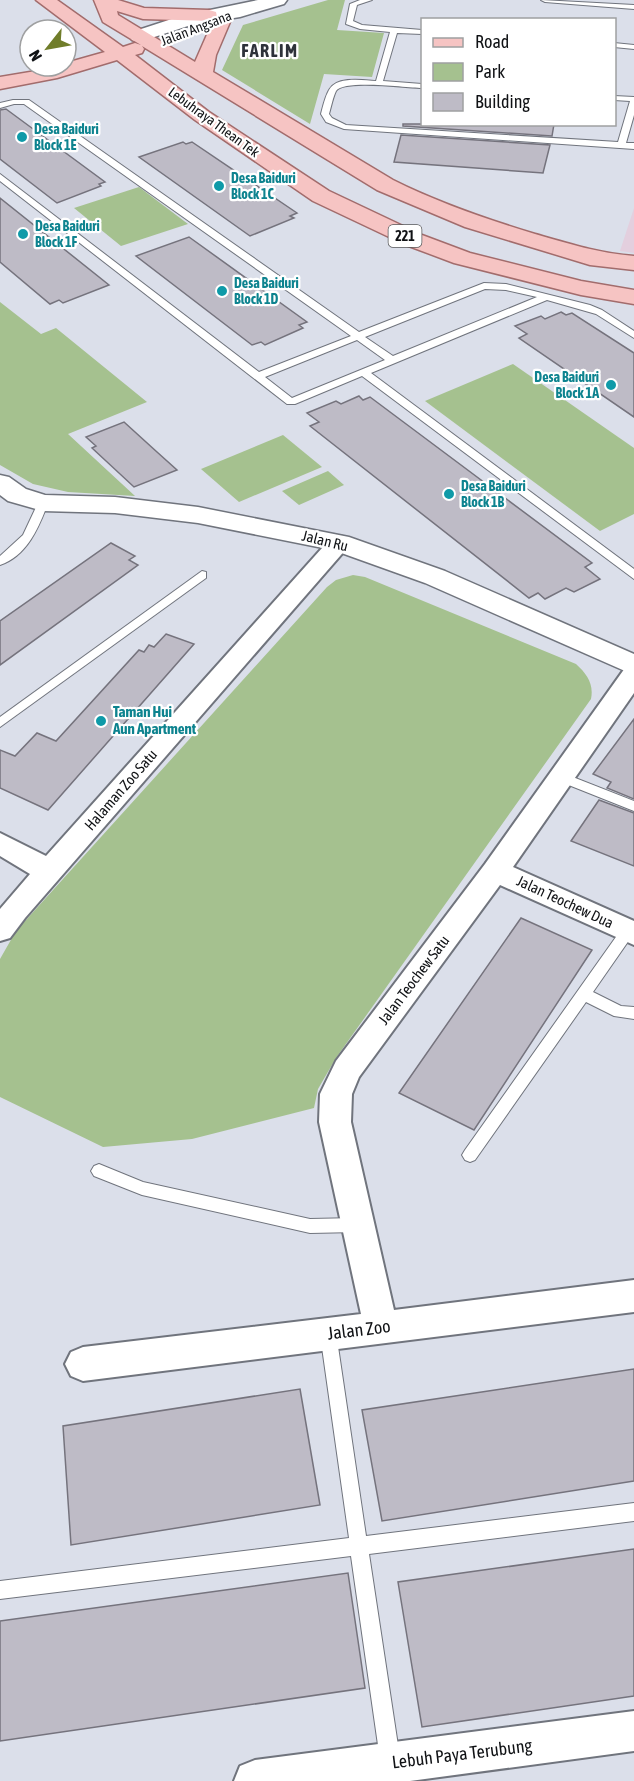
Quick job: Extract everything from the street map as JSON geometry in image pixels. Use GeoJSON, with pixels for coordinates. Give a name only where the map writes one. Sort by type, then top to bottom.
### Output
{"type":"FeatureCollection","features":[{"type":"Feature","properties":{"kind":"main road","name":"Lebuhraya Thean Tek"},"geometry":{"type":"LineString","coordinates":[[45,0],[62,18]]}},
{"type":"Feature","properties":{"kind":"main road","name":"Lebuhraya Thean Tek"},"geometry":{"type":"LineString","coordinates":[[104,2],[110,18],[145,41],[229,89],[385,185],[473,222],[587,256],[634,263]]}},
{"type":"Feature","properties":{"kind":"main road"},"geometry":{"type":"LineString","coordinates":[[104,2],[143,13],[216,19],[203,76]]}},
{"type":"Feature","properties":{"kind":"main road","name":"Lebuhraya Thean Tek"},"geometry":{"type":"LineString","coordinates":[[78,29],[113,48],[202,116],[321,196],[414,240],[462,258],[581,288],[634,297]]}},
{"type":"Feature","properties":{"kind":"main road"},"geometry":{"type":"LineString","coordinates":[[78,57],[145,41]]}},
{"type":"Feature","properties":{"kind":"main road"},"geometry":{"type":"LineString","coordinates":[[78,70],[153,77]]}},
{"type":"Feature","properties":{"kind":"main road"},"geometry":{"type":"LineString","coordinates":[[2,83],[18,77]]}},
{"type":"Feature","properties":{"kind":"main road"},"geometry":{"type":"LineString","coordinates":[[2,83],[18,77]]}},
{"type":"Feature","properties":{"kind":"street","name":"Jalan Angsana"},"geometry":{"type":"LineString","coordinates":[[145,41],[278,0]]}},
{"type":"Feature","properties":{"kind":"street","name":"Jalan Ru"},"geometry":{"type":"LineString","coordinates":[[0,483],[17,495],[43,503],[115,505],[198,515],[339,543],[435,577],[634,665]]}},
{"type":"Feature","properties":{"kind":"street","name":"Halaman Zoo Satu"},"geometry":{"type":"LineString","coordinates":[[0,930],[49,871],[339,543]]}},
{"type":"Feature","properties":{"kind":"street","name":"Jalan Teochew Satu"},"geometry":{"type":"LineString","coordinates":[[381,1327],[335,1122],[336,1094],[347,1070],[495,871],[634,674]]}},
{"type":"Feature","properties":{"kind":"street"},"geometry":{"type":"LineString","coordinates":[[0,843],[49,871]]}},
{"type":"Feature","properties":{"kind":"street","name":"Jalan Teochew Dua"},"geometry":{"type":"LineString","coordinates":[[495,871],[631,933]]}},
{"type":"Feature","properties":{"kind":"street","name":"Jalan Zoo"},"geometry":{"type":"LineString","coordinates":[[83,1364],[634,1296]]}},
{"type":"Feature","properties":{"kind":"street","name":"Lebuh Paya Terubung"},"geometry":{"type":"LineString","coordinates":[[255,1781],[634,1731]]}},
{"type":"Feature","properties":{"kind":"lane"},"geometry":{"type":"LineString","coordinates":[[368,0],[354,4],[349,22],[360,27],[421,32]]}},
{"type":"Feature","properties":{"kind":"lane"},"geometry":{"type":"LineString","coordinates":[[545,0],[634,7]]}},
{"type":"Feature","properties":{"kind":"lane"},"geometry":{"type":"LineString","coordinates":[[379,83],[394,30]]}},
{"type":"Feature","properties":{"kind":"lane"},"geometry":{"type":"LineString","coordinates":[[616,45],[634,47]]}},
{"type":"Feature","properties":{"kind":"lane"},"geometry":{"type":"LineString","coordinates":[[421,86],[356,81],[338,85],[333,89],[325,114],[329,120],[344,127],[634,146]]}},
{"type":"Feature","properties":{"kind":"lane"},"geometry":{"type":"LineString","coordinates":[[616,98],[634,99],[621,146]]}},
{"type":"Feature","properties":{"kind":"lane"},"geometry":{"type":"LineString","coordinates":[[0,106],[14,102],[26,102],[392,360]]}},
{"type":"Feature","properties":{"kind":"lane"},"geometry":{"type":"LineString","coordinates":[[0,177],[291,402],[544,298]]}},
{"type":"Feature","properties":{"kind":"lane"},"geometry":{"type":"LineString","coordinates":[[258,376],[484,286],[506,287],[599,312],[634,334]]}},
{"type":"Feature","properties":{"kind":"lane"},"geometry":{"type":"LineString","coordinates":[[363,372],[634,575]]}},
{"type":"Feature","properties":{"kind":"lane"},"geometry":{"type":"LineString","coordinates":[[0,561],[24,544],[43,503]]}},
{"type":"Feature","properties":{"kind":"lane"},"geometry":{"type":"LineString","coordinates":[[0,723],[202,575]]}},
{"type":"Feature","properties":{"kind":"lane"},"geometry":{"type":"LineString","coordinates":[[560,777],[634,807]]}},
{"type":"Feature","properties":{"kind":"lane"},"geometry":{"type":"LineString","coordinates":[[470,1155],[584,994],[631,933]]}},
{"type":"Feature","properties":{"kind":"lane"},"geometry":{"type":"LineString","coordinates":[[584,994],[619,1012],[634,1013]]}},
{"type":"Feature","properties":{"kind":"lane"},"geometry":{"type":"LineString","coordinates":[[99,1171],[142,1188],[288,1222],[310,1226],[357,1225]]}},
{"type":"Feature","properties":{"kind":"lane"},"geometry":{"type":"LineString","coordinates":[[328,1333],[390,1763]]}},
{"type":"Feature","properties":{"kind":"lane"},"geometry":{"type":"LineString","coordinates":[[0,1590],[634,1512]]}},
{"type":"Feature","properties":{"kind":"shaded area"},"geometry":{"type":"Polygon","coordinates":[[[634,208],[634,253],[620,251],[634,208]]]}},
{"type":"Feature","properties":{"kind":"green space"},"geometry":{"type":"Polygon","coordinates":[[[328,0],[345,0],[337,30],[384,33],[372,77],[324,74],[310,124],[222,70],[243,25],[328,0]]]}},
{"type":"Feature","properties":{"kind":"green space"},"geometry":{"type":"Polygon","coordinates":[[[139,187],[188,224],[121,246],[74,208],[139,187]]]}},
{"type":"Feature","properties":{"kind":"green space"},"geometry":{"type":"Polygon","coordinates":[[[0,302],[41,334],[56,328],[147,402],[68,434],[135,496],[68,492],[33,484],[0,465],[0,302]]]}},
{"type":"Feature","properties":{"kind":"green space"},"geometry":{"type":"Polygon","coordinates":[[[513,364],[634,448],[634,514],[600,531],[425,401],[513,364]]]}},
{"type":"Feature","properties":{"kind":"green space"},"geometry":{"type":"Polygon","coordinates":[[[283,435],[322,467],[239,502],[201,469],[283,435]]]}},
{"type":"Feature","properties":{"kind":"green space"},"geometry":{"type":"Polygon","coordinates":[[[328,471],[344,485],[299,505],[282,491],[328,471]]]}},
{"type":"Feature","properties":{"kind":"green space"},"geometry":{"type":"Polygon","coordinates":[[[353,575],[365,577],[576,664],[589,680],[591,699],[336,1058],[318,1089],[314,1108],[192,1139],[103,1147],[0,1097],[0,959],[16,931],[327,587],[336,580],[353,575]]]}},
{"type":"Feature","properties":{"kind":"building","name":"Desa Baiduri Block 1E"},"geometry":{"type":"Polygon","coordinates":[[[6,109],[105,182],[99,184],[101,186],[57,203],[0,159],[0,110],[6,109]]]}},
{"type":"Feature","properties":{"kind":"building"},"geometry":{"type":"Polygon","coordinates":[[[403,124],[421,124],[421,126],[554,126],[552,136],[403,126],[403,124]]]}},
{"type":"Feature","properties":{"kind":"building"},"geometry":{"type":"Polygon","coordinates":[[[401,135],[550,145],[543,173],[394,162],[401,135]]]}},
{"type":"Feature","properties":{"kind":"building","name":"Desa Baiduri Block 1C"},"geometry":{"type":"Polygon","coordinates":[[[183,142],[186,144],[192,142],[297,213],[290,216],[294,218],[250,236],[139,157],[183,142]]]}},
{"type":"Feature","properties":{"kind":"building","name":"Desa Baiduri Block 1F"},"geometry":{"type":"Polygon","coordinates":[[[0,198],[109,285],[63,303],[59,300],[50,304],[0,262],[0,198]]]}},
{"type":"Feature","properties":{"kind":"building","name":"Desa Baiduri Block 1D"},"geometry":{"type":"Polygon","coordinates":[[[189,237],[307,322],[299,325],[303,328],[265,345],[261,342],[252,345],[136,256],[189,237]]]}},
{"type":"Feature","properties":{"kind":"building","name":"Desa Baiduri Block 1A"},"geometry":{"type":"Polygon","coordinates":[[[561,312],[566,315],[572,313],[634,353],[634,417],[519,338],[527,334],[515,326],[541,316],[545,319],[561,312]]]}},
{"type":"Feature","properties":{"kind":"building","name":"Desa Baiduri Block 1B"},"geometry":{"type":"Polygon","coordinates":[[[359,396],[363,400],[370,397],[592,563],[585,567],[600,579],[574,592],[566,588],[545,599],[538,593],[529,598],[310,426],[319,422],[307,413],[336,401],[341,404],[359,396]]]}},
{"type":"Feature","properties":{"kind":"building"},"geometry":{"type":"Polygon","coordinates":[[[124,422],[177,470],[134,487],[92,448],[96,446],[86,437],[124,422]]]}},
{"type":"Feature","properties":{"kind":"building"},"geometry":{"type":"Polygon","coordinates":[[[111,543],[135,556],[129,560],[138,565],[0,665],[0,621],[111,543]]]}},
{"type":"Feature","properties":{"kind":"building","name":"Taman Hui Aun Apartment"},"geometry":{"type":"Polygon","coordinates":[[[166,634],[194,644],[48,810],[0,788],[0,750],[15,756],[37,733],[56,741],[139,650],[144,652],[149,645],[154,647],[166,634]]]}},
{"type":"Feature","properties":{"kind":"building"},"geometry":{"type":"Polygon","coordinates":[[[634,719],[634,799],[607,788],[611,782],[593,774],[634,719]]]}},
{"type":"Feature","properties":{"kind":"building"},"geometry":{"type":"Polygon","coordinates":[[[599,800],[634,813],[634,866],[571,841],[599,800]]]}},
{"type":"Feature","properties":{"kind":"building"},"geometry":{"type":"Polygon","coordinates":[[[521,918],[592,950],[474,1130],[399,1093],[521,918]]]}},
{"type":"Feature","properties":{"kind":"building"},"geometry":{"type":"Polygon","coordinates":[[[634,1369],[634,1481],[382,1521],[362,1410],[634,1369]]]}},
{"type":"Feature","properties":{"kind":"building"},"geometry":{"type":"Polygon","coordinates":[[[300,1389],[320,1505],[71,1545],[63,1426],[300,1389]]]}},
{"type":"Feature","properties":{"kind":"building"},"geometry":{"type":"Polygon","coordinates":[[[634,1549],[634,1696],[422,1727],[398,1582],[634,1549]]]}},
{"type":"Feature","properties":{"kind":"building"},"geometry":{"type":"Polygon","coordinates":[[[348,1573],[365,1688],[0,1741],[0,1621],[348,1573]]]}},
{"type":"Feature","properties":{"kind":"place","name":"Desa Baiduri Block 1E"},"geometry":{"type":"Point","coordinates":[22,137]}},
{"type":"Feature","properties":{"kind":"place","name":"Desa Baiduri Block 1C"},"geometry":{"type":"Point","coordinates":[219,186]}},
{"type":"Feature","properties":{"kind":"place","name":"Desa Baiduri Block 1F"},"geometry":{"type":"Point","coordinates":[23,234]}},
{"type":"Feature","properties":{"kind":"place","name":"Desa Baiduri Block 1D"},"geometry":{"type":"Point","coordinates":[222,291]}},
{"type":"Feature","properties":{"kind":"place","name":"Desa Baiduri Block 1A"},"geometry":{"type":"Point","coordinates":[611,385]}},
{"type":"Feature","properties":{"kind":"place","name":"Desa Baiduri Block 1B"},"geometry":{"type":"Point","coordinates":[449,494]}},
{"type":"Feature","properties":{"kind":"place","name":"Taman Hui Aun Apartment"},"geometry":{"type":"Point","coordinates":[101,721]}},
{"type":"Feature","properties":{"kind":"district","name":"FARLIM"},"geometry":{"type":"Point","coordinates":[270,51]}}]}
